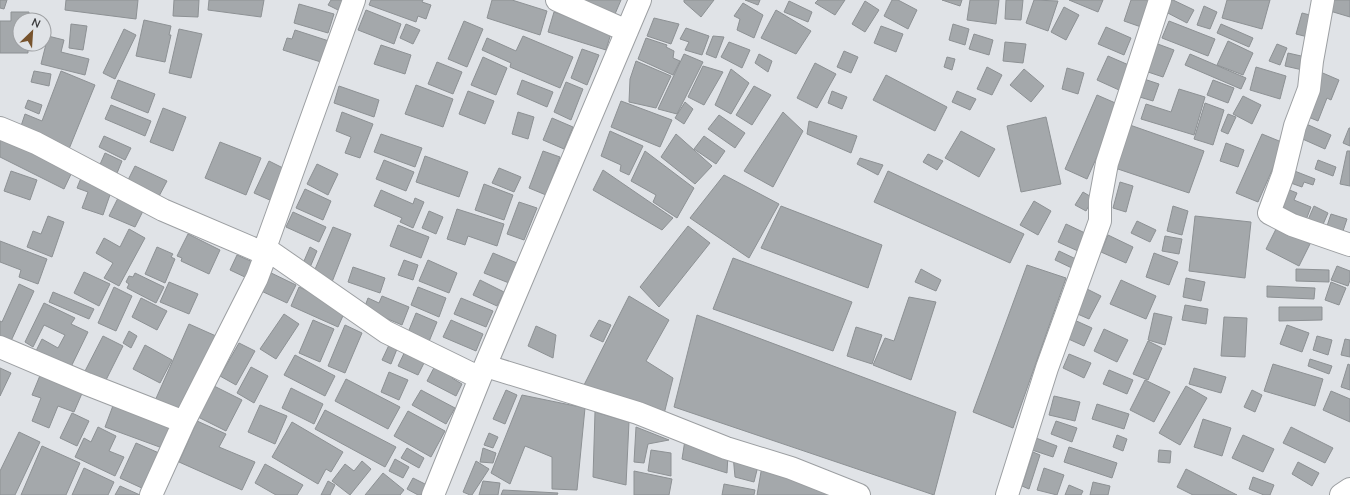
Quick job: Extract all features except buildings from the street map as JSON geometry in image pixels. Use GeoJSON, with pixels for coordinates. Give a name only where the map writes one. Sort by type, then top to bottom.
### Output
{"type":"FeatureCollection","features":[{"type":"Feature","properties":{"kind":"street"},"geometry":{"type":"LineString","coordinates":[[151,495],[184,422],[257,278],[354,0]]}},
{"type":"Feature","properties":{"kind":"street"},"geometry":{"type":"LineString","coordinates":[[557,0],[627,31]]}},
{"type":"Feature","properties":{"kind":"street"},"geometry":{"type":"LineString","coordinates":[[433,495],[483,372],[640,0]]}},
{"type":"Feature","properties":{"kind":"street"},"geometry":{"type":"LineString","coordinates":[[1007,495],[1047,368],[1100,221],[1100,202],[1107,163],[1160,0]]}},
{"type":"Feature","properties":{"kind":"street"},"geometry":{"type":"LineString","coordinates":[[1323,0],[1312,61],[1309,89],[1295,126],[1283,176],[1269,213],[1292,224],[1350,245]]}},
{"type":"Feature","properties":{"kind":"street"},"geometry":{"type":"LineString","coordinates":[[0,128],[36,143],[163,210],[266,251],[386,332],[483,372],[638,413],[726,448],[791,468],[859,495]]}},
{"type":"Feature","properties":{"kind":"street"},"geometry":{"type":"LineString","coordinates":[[0,347],[87,384],[184,422]]}},
{"type":"Feature","properties":{"kind":"street"},"geometry":{"type":"LineString","coordinates":[[1341,495],[1350,489]]}}]}
